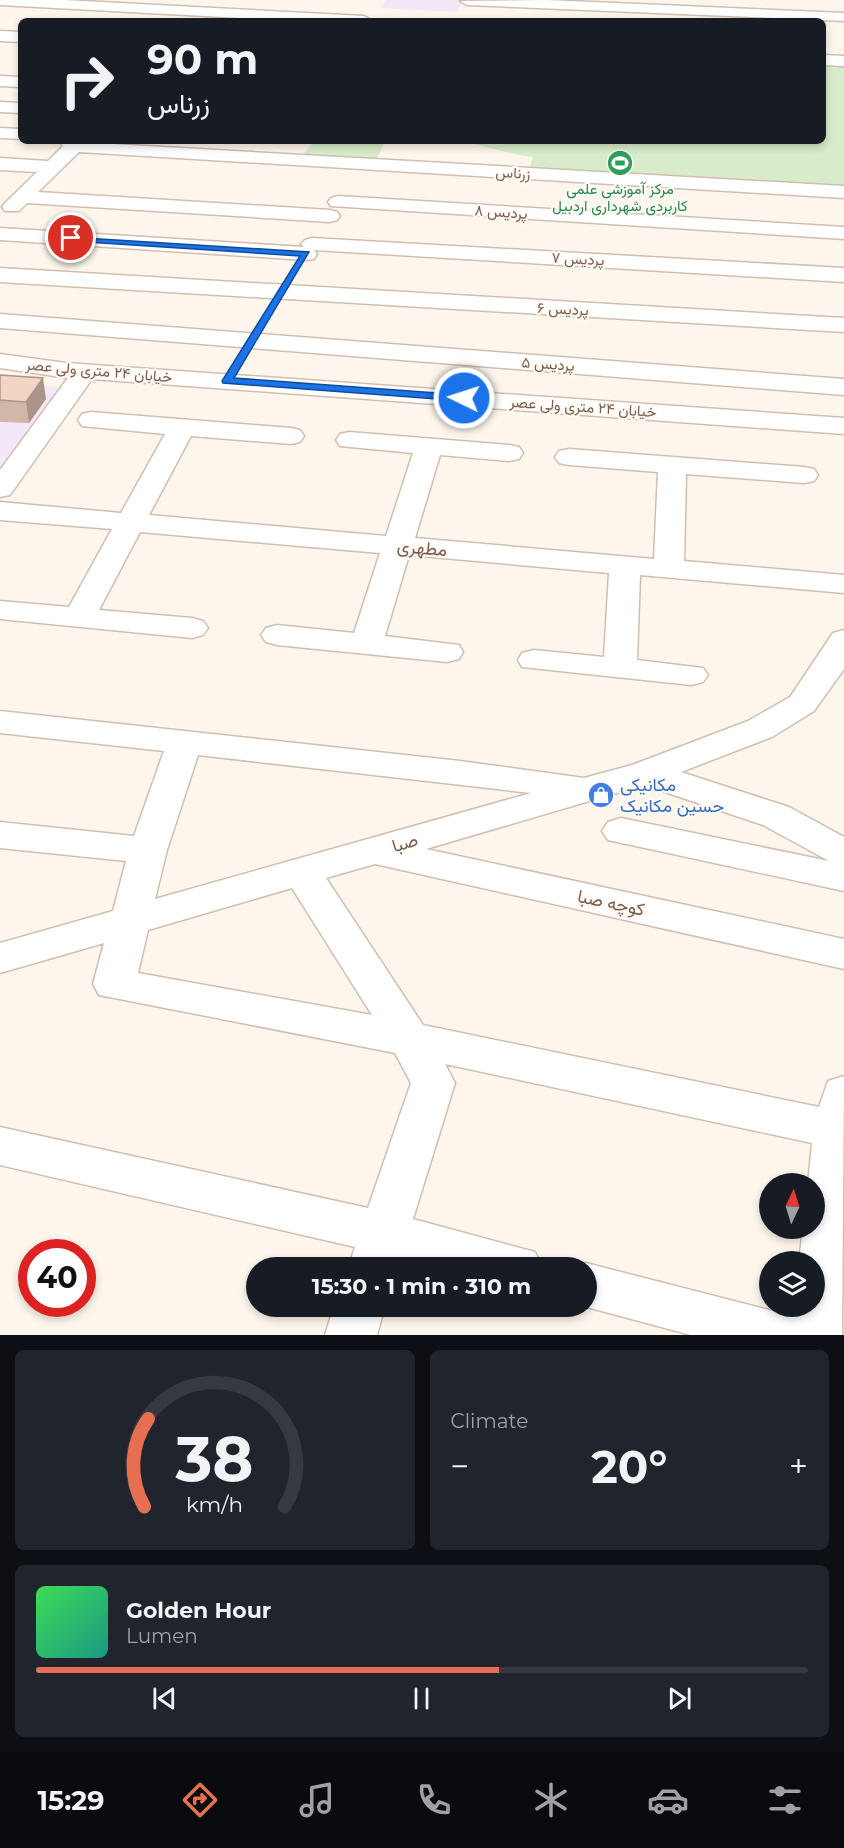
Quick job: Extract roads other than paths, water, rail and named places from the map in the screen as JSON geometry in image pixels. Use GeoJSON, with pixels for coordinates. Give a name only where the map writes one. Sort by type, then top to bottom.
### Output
{"type":"FeatureCollection","features":[{"type":"Feature","properties":{"kind":"street"},"geometry":{"type":"LineString","coordinates":[[198,16],[215,0]]}},
{"type":"Feature","properties":{"kind":"street"},"geometry":{"type":"LineString","coordinates":[[0,1],[198,16],[366,18]]}},
{"type":"Feature","properties":{"kind":"street"},"geometry":{"type":"LineString","coordinates":[[466,4],[844,17]]}},
{"type":"Feature","properties":{"kind":"street"},"geometry":{"type":"LineString","coordinates":[[0,22],[18,23]]}},
{"type":"Feature","properties":{"kind":"street"},"geometry":{"type":"LineString","coordinates":[[0,36],[18,37]]}},
{"type":"Feature","properties":{"kind":"street"},"geometry":{"type":"LineString","coordinates":[[826,54],[844,55]]}},
{"type":"Feature","properties":{"kind":"street"},"geometry":{"type":"LineString","coordinates":[[826,60],[844,61]]}},
{"type":"Feature","properties":{"kind":"street"},"geometry":{"type":"LineString","coordinates":[[0,81],[18,82]]}},
{"type":"Feature","properties":{"kind":"street"},"geometry":{"type":"LineString","coordinates":[[0,107],[18,108]]}},
{"type":"Feature","properties":{"kind":"street"},"geometry":{"type":"LineString","coordinates":[[0,133],[18,134]]}},
{"type":"Feature","properties":{"kind":"street"},"geometry":{"type":"LineString","coordinates":[[0,220],[70,144]]}},
{"type":"Feature","properties":{"kind":"street","name":"زرناس"},"geometry":{"type":"LineString","coordinates":[[84,144],[361,165],[844,192]]}},
{"type":"Feature","properties":{"kind":"street"},"geometry":{"type":"LineString","coordinates":[[287,159],[297,144]]}},
{"type":"Feature","properties":{"kind":"street"},"geometry":{"type":"LineString","coordinates":[[0,164],[32,183],[72,180]]}},
{"type":"Feature","properties":{"kind":"street"},"geometry":{"type":"LineString","coordinates":[[227,381],[309,249],[332,202],[361,165]]}},
{"type":"Feature","properties":{"kind":"street","name":"پردیس ۸"},"geometry":{"type":"LineString","coordinates":[[32,183],[844,233]]}},
{"type":"Feature","properties":{"kind":"street","name":"پردیس ۷"},"geometry":{"type":"LineString","coordinates":[[0,234],[844,275]]}},
{"type":"Feature","properties":{"kind":"street"},"geometry":{"type":"LineString","coordinates":[[0,275],[266,318]]}},
{"type":"Feature","properties":{"kind":"street"},"geometry":{"type":"LineString","coordinates":[[0,321],[266,318]]}},
{"type":"Feature","properties":{"kind":"street","name":"پردیس ۶"},"geometry":{"type":"LineString","coordinates":[[266,318],[844,325]]}},
{"type":"Feature","properties":{"kind":"street","name":"پردیس ۵"},"geometry":{"type":"LineString","coordinates":[[266,318],[844,387]]}},
{"type":"Feature","properties":{"kind":"street","name":"خیابان ۲۴ متری ولی عصر"},"geometry":{"type":"LineString","coordinates":[[0,361],[85,371],[844,426]]}},
{"type":"Feature","properties":{"kind":"street"},"geometry":{"type":"LineString","coordinates":[[0,489],[85,371]]}},
{"type":"Feature","properties":{"kind":"street"},"geometry":{"type":"LineString","coordinates":[[91,420],[291,436]]}},
{"type":"Feature","properties":{"kind":"street"},"geometry":{"type":"LineString","coordinates":[[79,618],[181,429]]}},
{"type":"Feature","properties":{"kind":"street"},"geometry":{"type":"LineString","coordinates":[[349,440],[509,453]]}},
{"type":"Feature","properties":{"kind":"street"},"geometry":{"type":"LineString","coordinates":[[366,644],[429,447]]}},
{"type":"Feature","properties":{"kind":"street"},"geometry":{"type":"LineString","coordinates":[[569,457],[804,475]]}},
{"type":"Feature","properties":{"kind":"street"},"geometry":{"type":"LineString","coordinates":[[669,568],[672,465]]}},
{"type":"Feature","properties":{"kind":"street","name":"مطهری"},"geometry":{"type":"LineString","coordinates":[[0,511],[844,584]]}},
{"type":"Feature","properties":{"kind":"street"},"geometry":{"type":"LineString","coordinates":[[620,667],[626,565]]}},
{"type":"Feature","properties":{"kind":"street"},"geometry":{"type":"LineString","coordinates":[[0,610],[192,628]]}},
{"type":"Feature","properties":{"kind":"street"},"geometry":{"type":"LineString","coordinates":[[277,635],[447,652]]}},
{"type":"Feature","properties":{"kind":"street","name":"صبا"},"geometry":{"type":"LineString","coordinates":[[0,958],[645,773],[760,729],[802,704],[831,664],[844,640]]}},
{"type":"Feature","properties":{"kind":"street"},"geometry":{"type":"LineString","coordinates":[[534,660],[692,675]]}},
{"type":"Feature","properties":{"kind":"street"},"geometry":{"type":"LineString","coordinates":[[0,722],[460,771],[588,789]]}},
{"type":"Feature","properties":{"kind":"street"},"geometry":{"type":"LineString","coordinates":[[185,741],[148,850],[114,984],[409,1039],[841,1112],[816,1335]]}},
{"type":"Feature","properties":{"kind":"street"},"geometry":{"type":"LineString","coordinates":[[645,773],[776,816],[844,853]]}},
{"type":"Feature","properties":{"kind":"street"},"geometry":{"type":"LineString","coordinates":[[621,831],[844,878]]}},
{"type":"Feature","properties":{"kind":"street"},"geometry":{"type":"LineString","coordinates":[[0,835],[148,850]]}},
{"type":"Feature","properties":{"kind":"street","name":"کوچه صبا"},"geometry":{"type":"LineString","coordinates":[[378,851],[844,954]]}},
{"type":"Feature","properties":{"kind":"street"},"geometry":{"type":"LineString","coordinates":[[302,872],[409,1039],[433,1083],[379,1250]]}},
{"type":"Feature","properties":{"kind":"street"},"geometry":{"type":"LineString","coordinates":[[0,1146],[379,1250],[433,1257]]}},
{"type":"Feature","properties":{"kind":"street"},"geometry":{"type":"LineString","coordinates":[[597,1288],[781,1335]]}},
{"type":"Feature","properties":{"kind":"street"},"geometry":{"type":"LineString","coordinates":[[351,1335],[357,1317]]}},
{"type":"Feature","properties":{"kind":"place","name":"مرکز آموزشی علمی کاربردی شهرداری اردبیل"},"geometry":{"type":"Point","coordinates":[620,163]}},
{"type":"Feature","properties":{"kind":"place","name":"مکانیکی حسین مکانیک"},"geometry":{"type":"Point","coordinates":[601,795]}}]}
